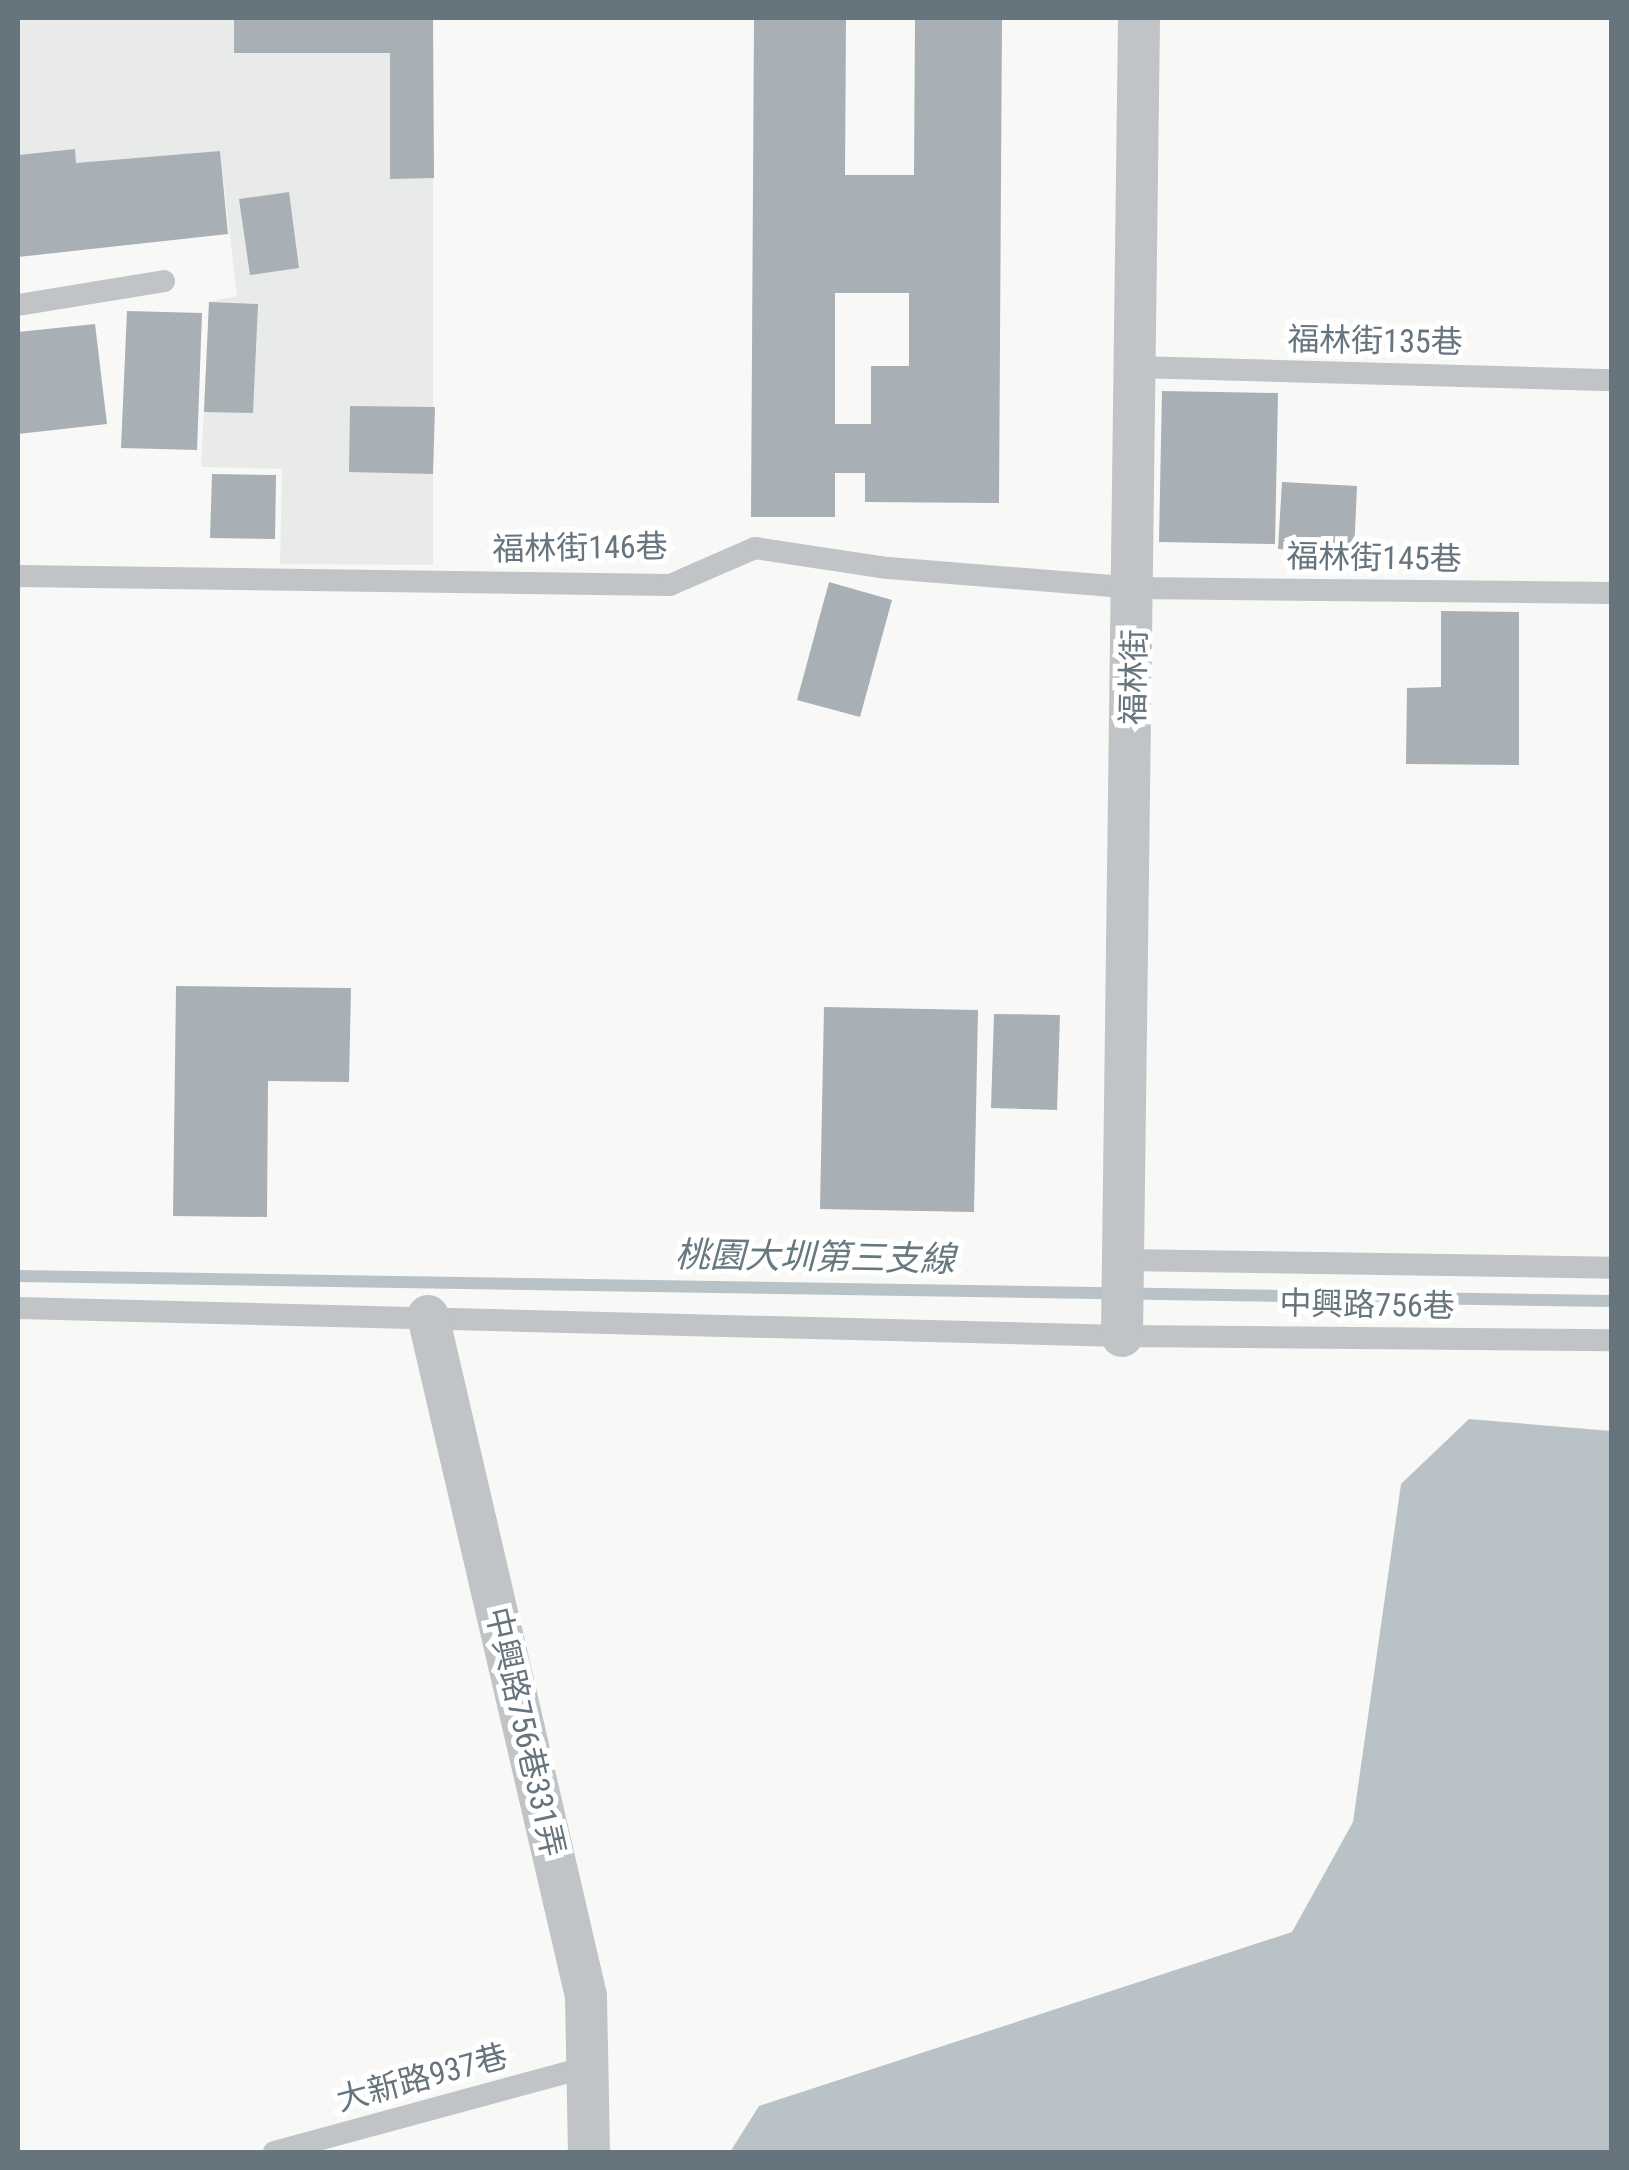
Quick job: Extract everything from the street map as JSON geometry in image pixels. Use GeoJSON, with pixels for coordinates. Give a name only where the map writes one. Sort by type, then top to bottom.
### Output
{"type":"FeatureCollection","features":[{"type":"Feature","properties":{"kind":"street","name":"福林街"},"geometry":{"type":"LineString","coordinates":[[1122,1336],[1136,588],[1139,18]]}},
{"type":"Feature","properties":{"kind":"street","name":"中興路756巷331弄"},"geometry":{"type":"LineString","coordinates":[[428,1316],[586,1996],[589,2152]]}},
{"type":"Feature","properties":{"kind":"lane"},"geometry":{"type":"LineString","coordinates":[[18,306],[164,281]]}},
{"type":"Feature","properties":{"kind":"lane","name":"福林街135巷"},"geometry":{"type":"LineString","coordinates":[[1137,368],[1612,380]]}},
{"type":"Feature","properties":{"kind":"lane","name":"福林街146巷"},"geometry":{"type":"LineString","coordinates":[[18,576],[670,585],[755,548],[888,568],[1136,588]]}},
{"type":"Feature","properties":{"kind":"lane","name":"福林街145巷"},"geometry":{"type":"LineString","coordinates":[[1136,588],[1612,593]]}},
{"type":"Feature","properties":{"kind":"lane"},"geometry":{"type":"LineString","coordinates":[[1124,1260],[1612,1268]]}},
{"type":"Feature","properties":{"kind":"lane","name":"中興路756巷"},"geometry":{"type":"LineString","coordinates":[[18,1308],[1122,1336],[1612,1340]]}},
{"type":"Feature","properties":{"kind":"lane","name":"大新路937巷"},"geometry":{"type":"LineString","coordinates":[[274,2152],[587,2066]]}},
{"type":"Feature","properties":{"kind":"shaded area"},"geometry":{"type":"Polygon","coordinates":[[[18,18],[433,18],[433,565],[280,564],[282,469],[201,467],[209,302],[237,296],[220,151],[76,163],[74,149],[18,155],[18,18]]]}},
{"type":"Feature","properties":{"kind":"shaded area"},"geometry":{"type":"Polygon","coordinates":[[[1469,1419],[1611,1431],[1611,2152],[730,2152],[759,2106],[1292,1932],[1353,1822],[1401,1484],[1469,1419]]]}},
{"type":"Feature","properties":{"kind":"building"},"geometry":{"type":"Polygon","coordinates":[[[234,18],[433,18],[434,178],[390,179],[390,53],[234,53],[234,18]]]}},
{"type":"Feature","properties":{"kind":"building"},"geometry":{"type":"Polygon","coordinates":[[[754,18],[846,18],[845,175],[914,175],[915,18],[1002,18],[999,503],[865,502],[865,473],[835,473],[835,517],[751,517],[754,18]],[[835,293],[835,424],[871,424],[871,366],[909,366],[909,293],[835,293]]]}},
{"type":"Feature","properties":{"kind":"building"},"geometry":{"type":"Polygon","coordinates":[[[75,149],[76,163],[220,151],[228,234],[18,257],[18,155],[75,149]]]}},
{"type":"Feature","properties":{"kind":"building"},"geometry":{"type":"Polygon","coordinates":[[[289,192],[299,268],[250,275],[239,199],[289,192]]]}},
{"type":"Feature","properties":{"kind":"building"},"geometry":{"type":"Polygon","coordinates":[[[209,302],[258,304],[253,413],[204,412],[209,302]]]}},
{"type":"Feature","properties":{"kind":"building"},"geometry":{"type":"Polygon","coordinates":[[[127,311],[202,313],[197,450],[121,448],[127,311]]]}},
{"type":"Feature","properties":{"kind":"building"},"geometry":{"type":"Polygon","coordinates":[[[95,324],[107,424],[18,434],[18,332],[95,324]]]}},
{"type":"Feature","properties":{"kind":"building"},"geometry":{"type":"Polygon","coordinates":[[[1162,391],[1278,393],[1275,544],[1159,542],[1162,391]]]}},
{"type":"Feature","properties":{"kind":"building"},"geometry":{"type":"Polygon","coordinates":[[[350,406],[435,407],[433,474],[349,472],[350,406]]]}},
{"type":"Feature","properties":{"kind":"building"},"geometry":{"type":"Polygon","coordinates":[[[212,474],[276,475],[275,539],[210,538],[212,474]]]}},
{"type":"Feature","properties":{"kind":"building"},"geometry":{"type":"Polygon","coordinates":[[[1282,482],[1357,486],[1354,553],[1278,549],[1282,482]]]}},
{"type":"Feature","properties":{"kind":"building"},"geometry":{"type":"Polygon","coordinates":[[[829,582],[892,600],[860,717],[797,700],[829,582]]]}},
{"type":"Feature","properties":{"kind":"building"},"geometry":{"type":"Polygon","coordinates":[[[1441,611],[1519,612],[1519,765],[1406,764],[1407,688],[1441,687],[1441,611]]]}},
{"type":"Feature","properties":{"kind":"building"},"geometry":{"type":"Polygon","coordinates":[[[176,986],[351,988],[349,1082],[268,1081],[267,1217],[173,1216],[176,986]]]}},
{"type":"Feature","properties":{"kind":"building"},"geometry":{"type":"Polygon","coordinates":[[[824,1007],[978,1010],[974,1212],[820,1209],[824,1007]]]}},
{"type":"Feature","properties":{"kind":"building"},"geometry":{"type":"Polygon","coordinates":[[[994,1014],[1060,1015],[1057,1110],[991,1108],[994,1014]]]}},
{"type":"Feature","properties":{"kind":"waterway","name":"桃園大圳第三支線"},"geometry":{"type":"LineString","coordinates":[[18,1276],[1612,1301]]}}]}
